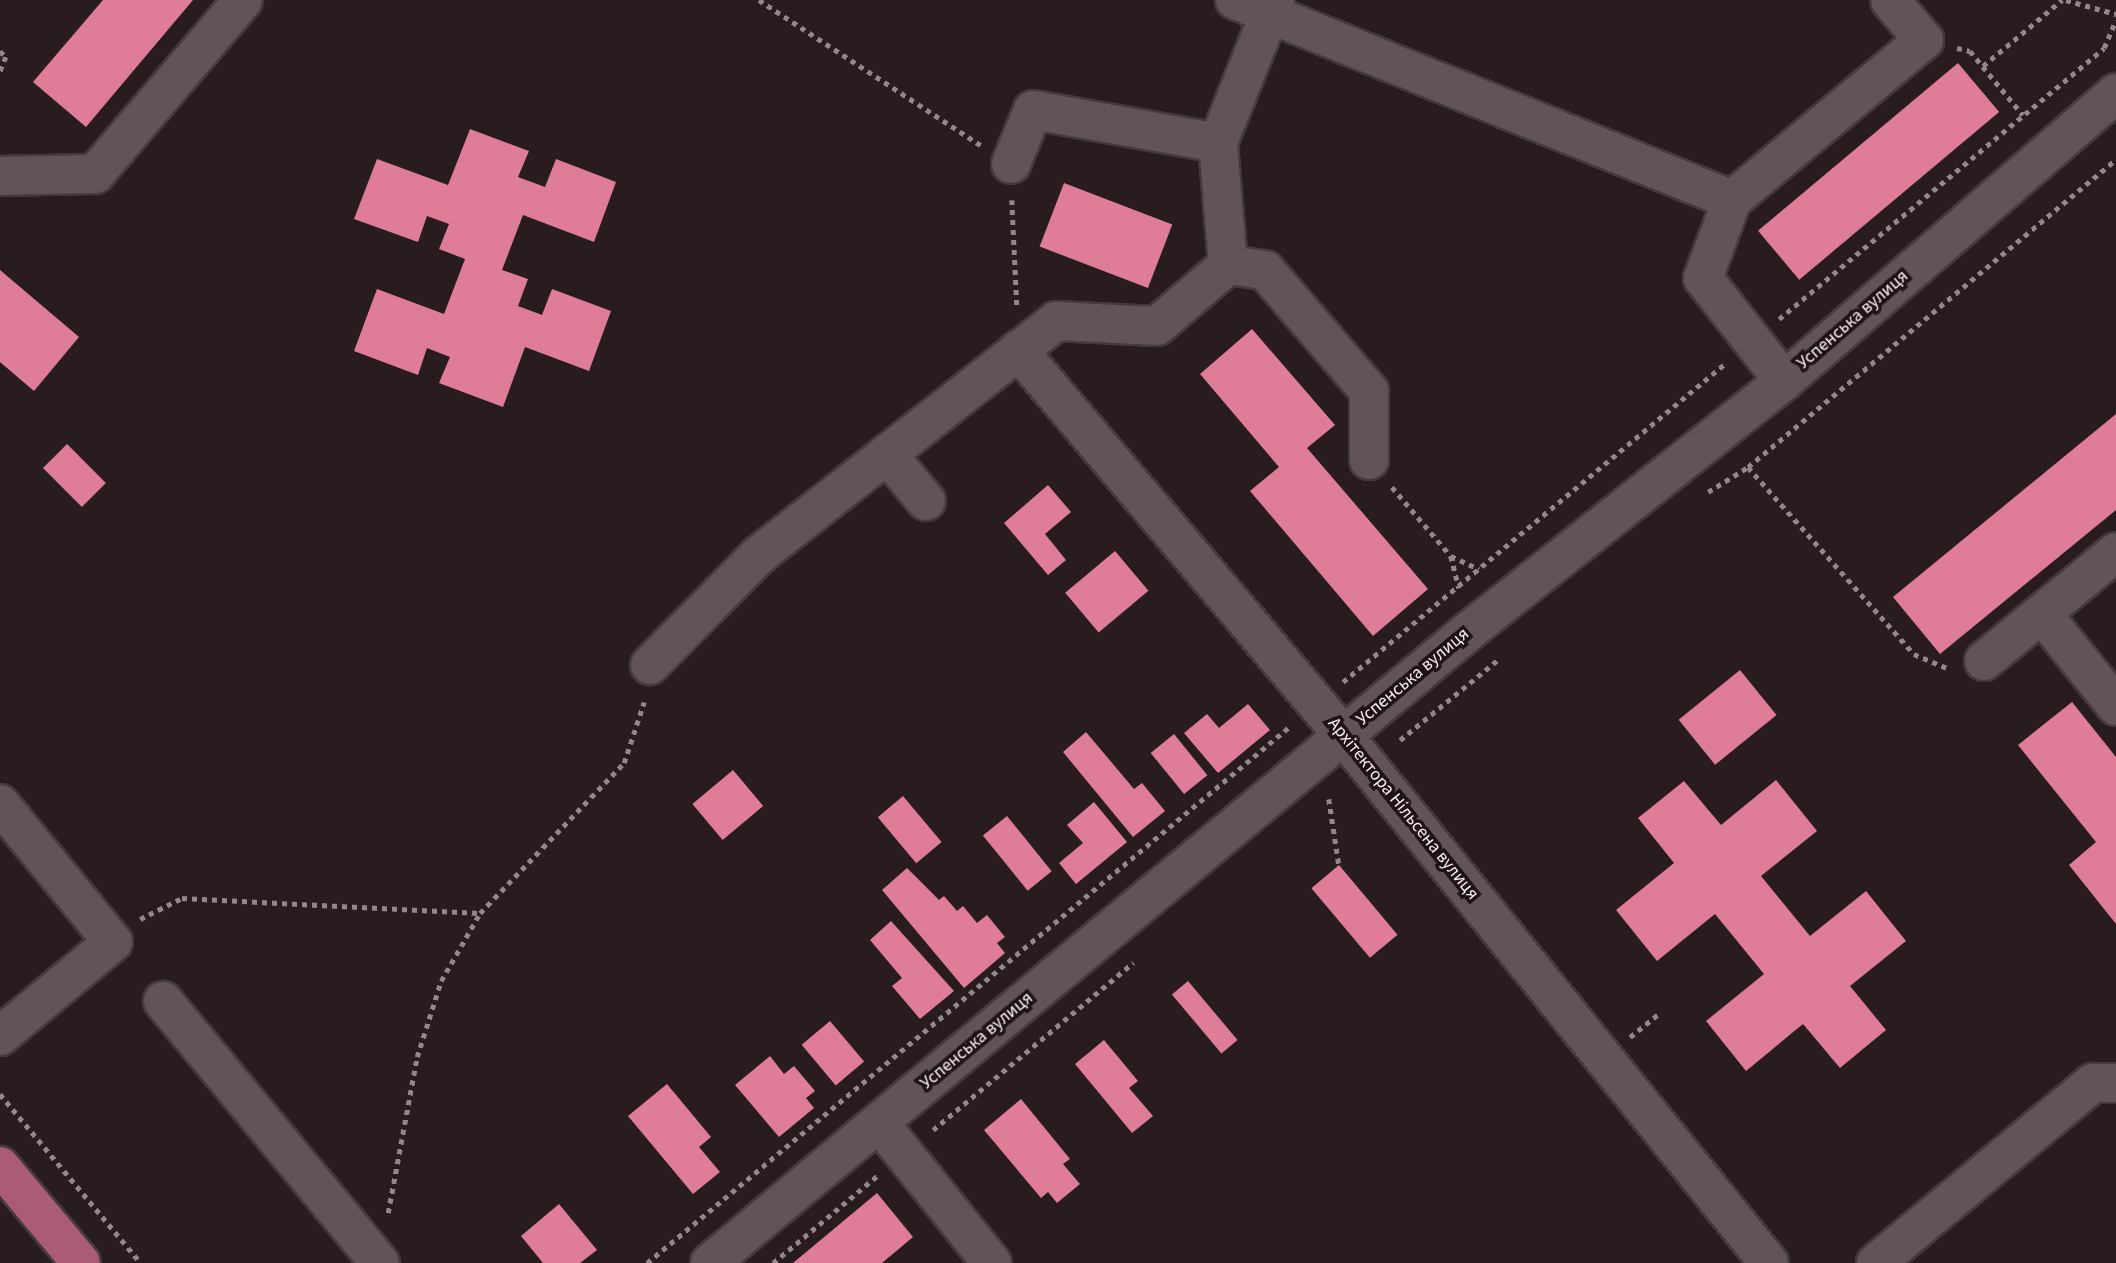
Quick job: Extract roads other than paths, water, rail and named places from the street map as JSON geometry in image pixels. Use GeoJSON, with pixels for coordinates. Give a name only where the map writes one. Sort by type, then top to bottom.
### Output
{"type":"FeatureCollection","features":[{"type":"Feature","properties":{"kind":"main road"},"geometry":{"type":"LineString","coordinates":[[0,1166],[81,1263]]}},
{"type":"Feature","properties":{"kind":"street"},"geometry":{"type":"LineString","coordinates":[[0,176],[95,174],[243,0]]}},
{"type":"Feature","properties":{"kind":"street"},"geometry":{"type":"LineString","coordinates":[[1784,381],[1703,278],[1732,200],[1924,40],[1890,0]]}},
{"type":"Feature","properties":{"kind":"street"},"geometry":{"type":"LineString","coordinates":[[1228,265],[1218,143],[1260,5],[1732,200]]}},
{"type":"Feature","properties":{"kind":"street","name":"Успенська вулиця"},"geometry":{"type":"LineString","coordinates":[[710,1263],[1343,735],[1784,381],[2116,93]]}},
{"type":"Feature","properties":{"kind":"street"},"geometry":{"type":"LineString","coordinates":[[1011,164],[1033,110],[1218,143]]}},
{"type":"Feature","properties":{"kind":"street"},"geometry":{"type":"LineString","coordinates":[[650,665],[759,555],[1056,321],[1157,326],[1228,265],[1265,270],[1369,391],[1368,460]]}},
{"type":"Feature","properties":{"kind":"street","name":"Архітектора Нільсена вулиця"},"geometry":{"type":"LineString","coordinates":[[1018,350],[1343,735],[1759,1250]]}},
{"type":"Feature","properties":{"kind":"street"},"geometry":{"type":"LineString","coordinates":[[887,454],[926,500]]}},
{"type":"Feature","properties":{"kind":"street"},"geometry":{"type":"LineString","coordinates":[[1984,661],[2116,552]]}},
{"type":"Feature","properties":{"kind":"street"},"geometry":{"type":"LineString","coordinates":[[2042,614],[2116,706]]}},
{"type":"Feature","properties":{"kind":"street"},"geometry":{"type":"LineString","coordinates":[[0,804],[113,942],[0,1036]]}},
{"type":"Feature","properties":{"kind":"street"},"geometry":{"type":"LineString","coordinates":[[163,1001],[380,1263]]}},
{"type":"Feature","properties":{"kind":"street"},"geometry":{"type":"LineString","coordinates":[[1875,1263],[2093,1083],[2116,1083]]}},
{"type":"Feature","properties":{"kind":"street"},"geometry":{"type":"LineString","coordinates":[[879,1123],[992,1263]]}}]}
